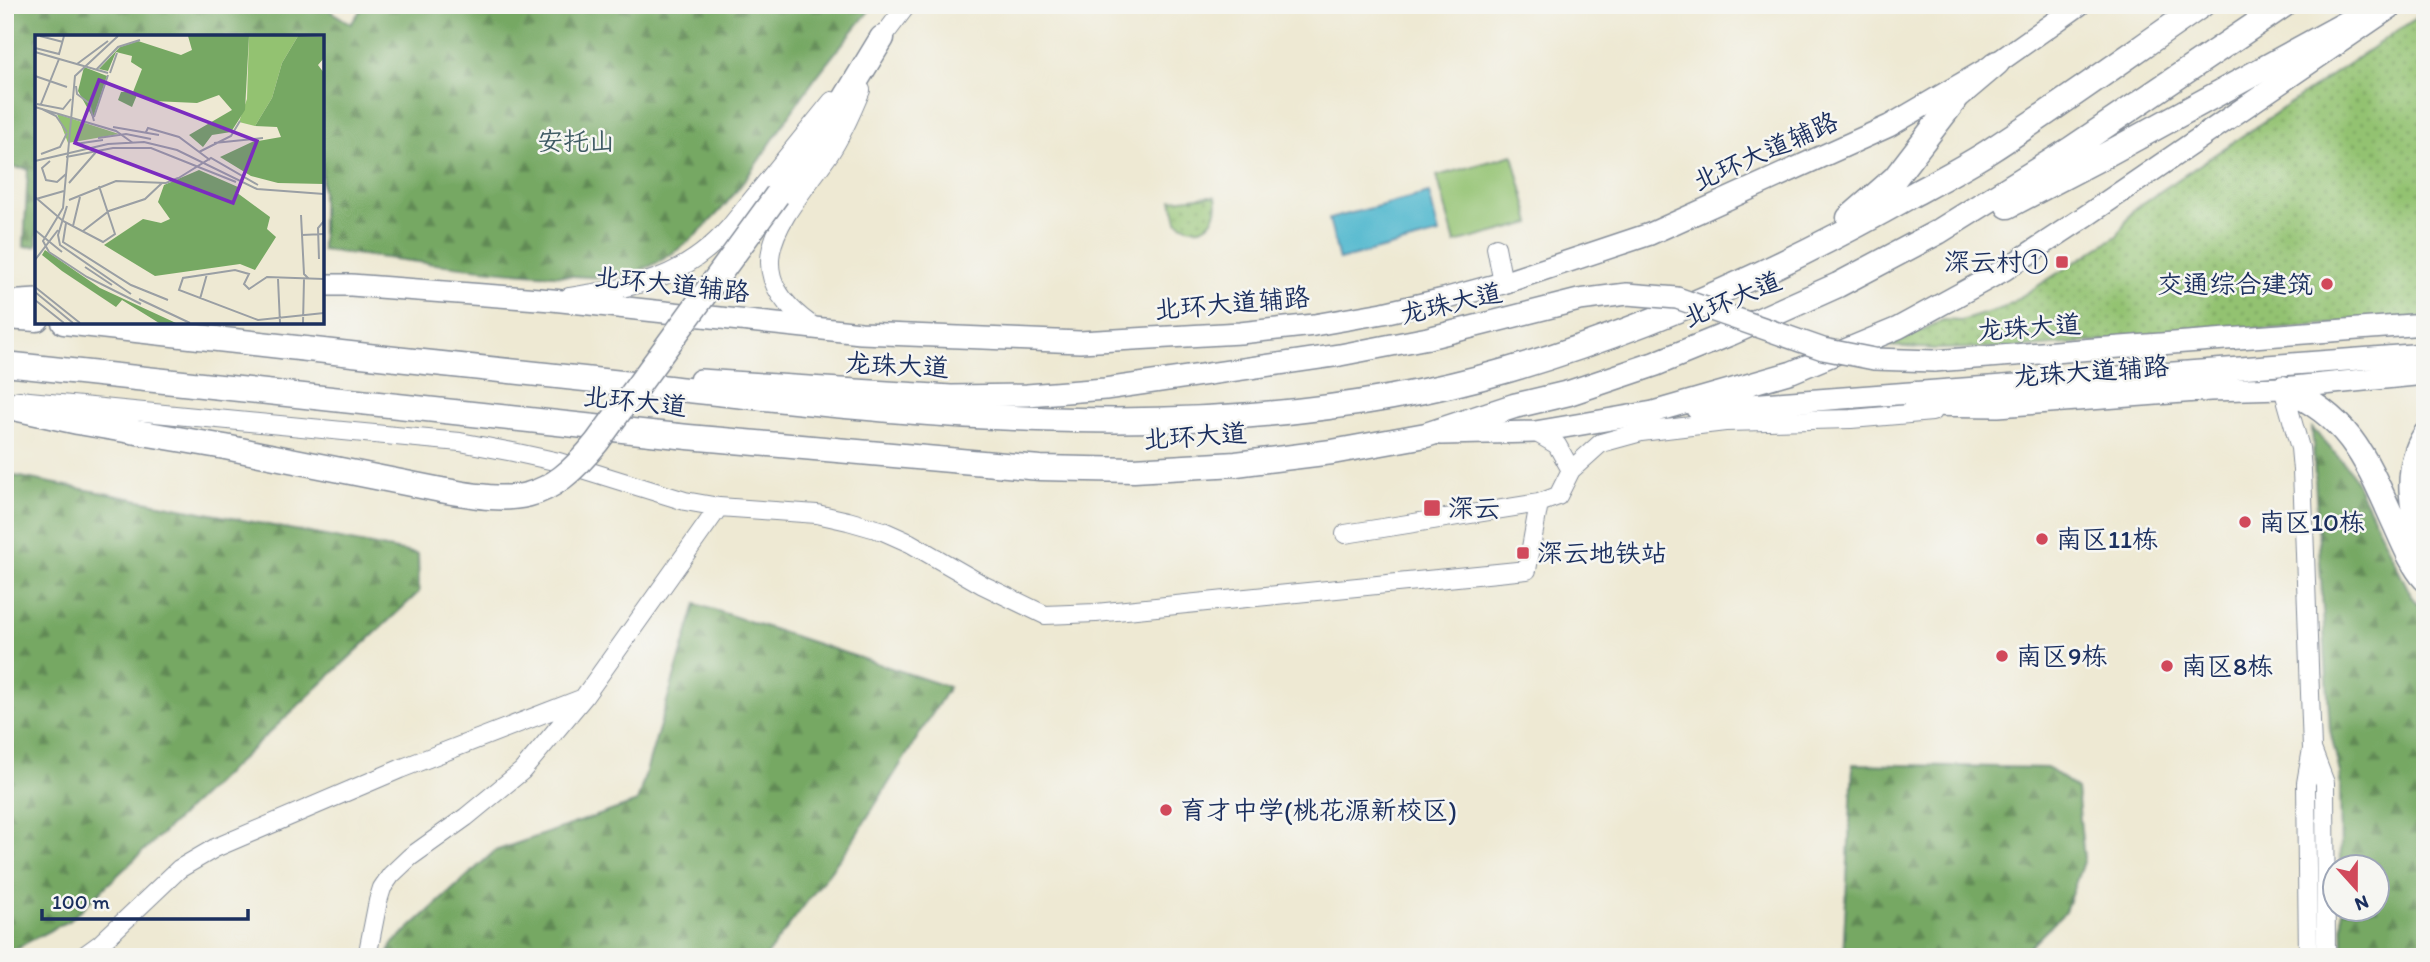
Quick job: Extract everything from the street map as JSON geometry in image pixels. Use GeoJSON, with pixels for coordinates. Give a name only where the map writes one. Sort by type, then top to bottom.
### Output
{"type":"FeatureCollection","features":[{"type":"Feature","properties":{"kind":"highway","name":"北环大道"},"geometry":{"type":"LineString","coordinates":[[82,324],[480,369],[923,414],[1149,422],[1243,416],[1358,402],[1505,371],[1634,327],[1787,261],[1869,219],[1986,153],[2202,5]]}},
{"type":"Feature","properties":{"kind":"highway","name":"北环大道"},"geometry":{"type":"LineString","coordinates":[[5,364],[688,437],[1040,468],[1134,470],[1236,464],[1332,452],[1426,435],[1569,393],[1655,364],[1838,285],[1938,232],[2071,149],[2284,5]]}},
{"type":"Feature","properties":{"kind":"highway"},"geometry":{"type":"LineString","coordinates":[[1938,232],[2010,205],[2380,5]]}},
{"type":"Feature","properties":{"kind":"highway"},"geometry":{"type":"LineString","coordinates":[[5,406],[441,490],[493,498],[513,498],[544,490],[573,471],[597,442],[831,122],[882,38]]}},
{"type":"Feature","properties":{"kind":"highway"},"geometry":{"type":"LineString","coordinates":[[1787,261],[1859,211],[1879,193],[1918,150],[1958,96],[1997,63]]}},
{"type":"Feature","properties":{"kind":"highway"},"geometry":{"type":"LineString","coordinates":[[5,317],[35,319]]}},
{"type":"Feature","properties":{"kind":"highway"},"geometry":{"type":"LineString","coordinates":[[2283,388],[2310,400],[2331,416],[2351,438],[2367,461],[2403,542],[2425,579]]}},
{"type":"Feature","properties":{"kind":"highway"},"geometry":{"type":"LineString","coordinates":[[2425,435],[2415,457],[2412,500],[2416,526],[2425,546]]}},
{"type":"Feature","properties":{"kind":"main road","name":"北环大道辅路"},"geometry":{"type":"LineString","coordinates":[[324,285],[552,300],[861,333],[1080,342],[1166,338],[1314,324],[1383,313],[1503,283],[1650,233],[1722,202],[1889,125],[1997,63],[2079,5]]}},
{"type":"Feature","properties":{"kind":"main road"},"geometry":{"type":"LineString","coordinates":[[1654,412],[1793,372],[1910,322],[2004,270],[2090,214],[2394,5]]}},
{"type":"Feature","properties":{"kind":"main road","name":"龙珠大道"},"geometry":{"type":"LineString","coordinates":[[480,369],[585,371],[951,396],[1027,395],[1105,389],[1340,355],[1428,338],[1579,300],[1628,294],[1676,298],[1823,349],[1874,359],[1934,361],[2425,324]]}},
{"type":"Feature","properties":{"kind":"main road"},"geometry":{"type":"LineString","coordinates":[[5,302],[35,300]]}},
{"type":"Feature","properties":{"kind":"main road"},"geometry":{"type":"LineString","coordinates":[[1426,435],[1535,432],[1654,412],[2425,354]]}},
{"type":"Feature","properties":{"kind":"main road"},"geometry":{"type":"LineString","coordinates":[[2210,390],[2293,364]]}},
{"type":"Feature","properties":{"kind":"main road","name":"龙珠大道辅路"},"geometry":{"type":"LineString","coordinates":[[1761,404],[1998,406],[2210,390],[2283,388],[2425,374]]}},
{"type":"Feature","properties":{"kind":"street"},"geometry":{"type":"LineString","coordinates":[[552,300],[628,287],[671,272],[714,245],[907,5]]}},
{"type":"Feature","properties":{"kind":"street"},"geometry":{"type":"LineString","coordinates":[[814,327],[784,302],[771,274],[768,257],[783,218],[844,128],[882,38]]}},
{"type":"Feature","properties":{"kind":"street"},"geometry":{"type":"LineString","coordinates":[[1496,247],[1503,283]]}},
{"type":"Feature","properties":{"kind":"street"},"geometry":{"type":"LineString","coordinates":[[2283,388],[2300,448],[2312,749],[2306,783],[2308,957]]}},
{"type":"Feature","properties":{"kind":"street"},"geometry":{"type":"LineString","coordinates":[[5,400],[52,402],[460,442],[559,462],[667,496],[719,507],[817,514],[883,531],[1045,615],[1096,613],[1527,570],[1539,503]]}},
{"type":"Feature","properties":{"kind":"street"},"geometry":{"type":"LineString","coordinates":[[1345,534],[1539,503],[1558,496],[1571,470],[1601,443],[1640,432],[1725,422],[1851,419],[1998,406]]}},
{"type":"Feature","properties":{"kind":"street"},"geometry":{"type":"LineString","coordinates":[[1535,432],[1557,445],[1571,470]]}},
{"type":"Feature","properties":{"kind":"street"},"geometry":{"type":"LineString","coordinates":[[367,957],[377,901],[391,875],[410,857],[466,817],[522,771],[584,697],[719,507]]}},
{"type":"Feature","properties":{"kind":"street"},"geometry":{"type":"LineString","coordinates":[[82,957],[100,944],[178,869],[215,848],[400,769],[584,697]]}},
{"type":"Feature","properties":{"kind":"street"},"geometry":{"type":"LineString","coordinates":[[2312,749],[2325,783],[2326,957]]}},
{"type":"Feature","properties":{"kind":"green space","name":"安托山"},"geometry":{"type":"Polygon","coordinates":[[[5,5],[321,5],[351,24],[364,5],[874,5],[821,70],[757,163],[714,217],[690,240],[663,259],[623,275],[583,277],[496,270],[324,250],[324,35],[35,35],[35,246],[24,247],[28,169],[5,167],[5,5]]]}},
{"type":"Feature","properties":{"kind":"green space"},"geometry":{"type":"Polygon","coordinates":[[[2425,12],[2425,317],[2027,347],[1936,349],[1889,346],[1943,320],[1961,321],[2003,308],[2118,235],[2133,210],[2425,12]]]}},
{"type":"Feature","properties":{"kind":"green space"},"geometry":{"type":"Polygon","coordinates":[[[1513,155],[1531,223],[1455,243],[1437,176],[1513,155]]]}},
{"type":"Feature","properties":{"kind":"green space"},"geometry":{"type":"Polygon","coordinates":[[[1216,197],[1217,206],[1207,225],[1193,228],[1177,221],[1172,200],[1216,197]]]}},
{"type":"Feature","properties":{"kind":"green space"},"geometry":{"type":"Polygon","coordinates":[[[2312,428],[2350,470],[2411,595],[2425,612],[2425,957],[2343,957],[2342,923],[2392,923],[2392,853],[2341,853],[2340,773],[2330,730],[2312,428]]]}},
{"type":"Feature","properties":{"kind":"green space"},"geometry":{"type":"Polygon","coordinates":[[[5,474],[418,554],[419,592],[70,920],[5,954],[5,474]]]}},
{"type":"Feature","properties":{"kind":"green space"},"geometry":{"type":"Polygon","coordinates":[[[696,604],[949,687],[850,845],[765,957],[388,957],[391,945],[495,851],[637,802],[696,604]]]}},
{"type":"Feature","properties":{"kind":"green space"},"geometry":{"type":"Polygon","coordinates":[[[1853,764],[2048,768],[2077,789],[2084,859],[2065,912],[2020,957],[1843,957],[1853,764]]]}},
{"type":"Feature","properties":{"kind":"water"},"geometry":{"type":"Polygon","coordinates":[[[1429,193],[1439,234],[1339,260],[1329,219],[1429,193]]]}},
{"type":"Feature","properties":{"kind":"place","name":"深云村①"},"geometry":{"type":"Point","coordinates":[2062,262]}},
{"type":"Feature","properties":{"kind":"place","name":"交通综合建筑"},"geometry":{"type":"Point","coordinates":[2327,284]}},
{"type":"Feature","properties":{"kind":"place","name":"深云"},"geometry":{"type":"Point","coordinates":[1432,508]}},
{"type":"Feature","properties":{"kind":"place","name":"南区10栋"},"geometry":{"type":"Point","coordinates":[2245,522]}},
{"type":"Feature","properties":{"kind":"place","name":"南区11栋"},"geometry":{"type":"Point","coordinates":[2042,539]}},
{"type":"Feature","properties":{"kind":"place","name":"深云地铁站"},"geometry":{"type":"Point","coordinates":[1523,553]}},
{"type":"Feature","properties":{"kind":"place","name":"南区9栋"},"geometry":{"type":"Point","coordinates":[2002,656]}},
{"type":"Feature","properties":{"kind":"place","name":"南区8栋"},"geometry":{"type":"Point","coordinates":[2167,666]}},
{"type":"Feature","properties":{"kind":"place","name":"育才中学(桃花源新校区)"},"geometry":{"type":"Point","coordinates":[1166,810]}}]}
